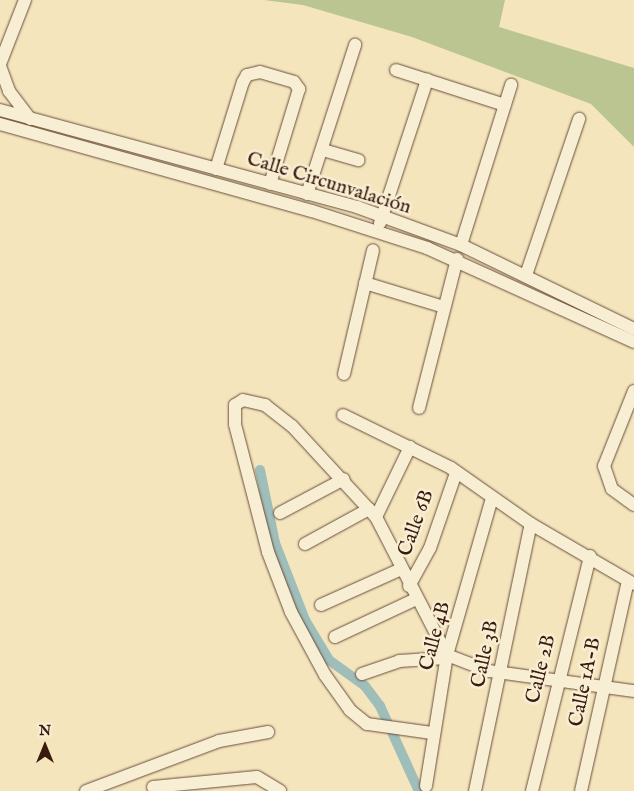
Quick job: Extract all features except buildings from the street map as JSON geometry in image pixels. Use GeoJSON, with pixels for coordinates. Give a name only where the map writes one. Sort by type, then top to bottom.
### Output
{"type":"FeatureCollection","features":[{"type":"Feature","properties":{"kind":"street"},"geometry":{"type":"LineString","coordinates":[[25,0],[0,65],[9,91],[30,119]]}},
{"type":"Feature","properties":{"kind":"street"},"geometry":{"type":"LineString","coordinates":[[307,194],[323,150],[355,45]]}},
{"type":"Feature","properties":{"kind":"street"},"geometry":{"type":"LineString","coordinates":[[396,70],[505,105]]}},
{"type":"Feature","properties":{"kind":"street"},"geometry":{"type":"LineString","coordinates":[[216,169],[242,82],[247,75],[260,72],[294,82],[298,89],[270,184]]}},
{"type":"Feature","properties":{"kind":"street"},"geometry":{"type":"LineString","coordinates":[[377,231],[427,80]]}},
{"type":"Feature","properties":{"kind":"street"},"geometry":{"type":"LineString","coordinates":[[461,245],[511,85]]}},
{"type":"Feature","properties":{"kind":"street","name":"Calle Circunvalación"},"geometry":{"type":"LineString","coordinates":[[0,110],[383,216],[461,245],[634,329]]}},
{"type":"Feature","properties":{"kind":"street"},"geometry":{"type":"LineString","coordinates":[[526,275],[579,118]]}},
{"type":"Feature","properties":{"kind":"street","name":"Calle Circunvalación"},"geometry":{"type":"LineString","coordinates":[[0,124],[377,231],[457,259],[634,342]]}},
{"type":"Feature","properties":{"kind":"street"},"geometry":{"type":"LineString","coordinates":[[323,150],[359,160]]}},
{"type":"Feature","properties":{"kind":"street"},"geometry":{"type":"LineString","coordinates":[[344,374],[373,250]]}},
{"type":"Feature","properties":{"kind":"street"},"geometry":{"type":"LineString","coordinates":[[419,408],[457,259]]}},
{"type":"Feature","properties":{"kind":"street"},"geometry":{"type":"LineString","coordinates":[[365,283],[444,307]]}},
{"type":"Feature","properties":{"kind":"street"},"geometry":{"type":"LineString","coordinates":[[634,391],[604,466],[612,489],[634,505]]}},
{"type":"Feature","properties":{"kind":"street"},"geometry":{"type":"LineString","coordinates":[[432,733],[399,730],[367,724],[350,710],[325,675],[291,612],[257,511],[235,424],[236,405],[243,400],[265,405],[344,479],[373,513],[447,657]]}},
{"type":"Feature","properties":{"kind":"street"},"geometry":{"type":"LineString","coordinates":[[343,415],[410,447],[456,473],[531,524],[590,556],[631,583]]}},
{"type":"Feature","properties":{"kind":"street"},"geometry":{"type":"LineString","coordinates":[[305,544],[373,513],[410,447]]}},
{"type":"Feature","properties":{"kind":"street","name":"Calle 6B"},"geometry":{"type":"LineString","coordinates":[[410,586],[430,548],[456,473]]}},
{"type":"Feature","properties":{"kind":"street"},"geometry":{"type":"LineString","coordinates":[[280,513],[344,479]]}},
{"type":"Feature","properties":{"kind":"street","name":"Calle 4B"},"geometry":{"type":"LineString","coordinates":[[426,786],[432,733],[447,657],[492,498]]}},
{"type":"Feature","properties":{"kind":"street","name":"Calle 3B"},"geometry":{"type":"LineString","coordinates":[[475,791],[531,524]]}},
{"type":"Feature","properties":{"kind":"street","name":"Calle 2B"},"geometry":{"type":"LineString","coordinates":[[532,791],[557,680],[590,556]]}},
{"type":"Feature","properties":{"kind":"street"},"geometry":{"type":"LineString","coordinates":[[321,605],[401,569]]}},
{"type":"Feature","properties":{"kind":"street","name":"Calle 1A-B"},"geometry":{"type":"LineString","coordinates":[[581,791],[603,684],[631,583]]}},
{"type":"Feature","properties":{"kind":"street"},"geometry":{"type":"LineString","coordinates":[[334,638],[416,599]]}},
{"type":"Feature","properties":{"kind":"street"},"geometry":{"type":"LineString","coordinates":[[362,674],[399,661],[447,657],[500,672],[603,684],[634,691]]}},
{"type":"Feature","properties":{"kind":"street"},"geometry":{"type":"LineString","coordinates":[[86,791],[103,789],[219,741],[268,732]]}},
{"type":"Feature","properties":{"kind":"street"},"geometry":{"type":"LineString","coordinates":[[153,787],[257,777],[280,791]]}},
{"type":"Feature","properties":{"kind":"green space"},"geometry":{"type":"Polygon","coordinates":[[[264,0],[505,0],[499,27],[634,68],[634,147],[591,104],[412,37],[303,5],[264,0]]]}},
{"type":"Feature","properties":{"kind":"waterway"},"geometry":{"type":"LineString","coordinates":[[260,470],[275,543],[305,620],[329,660],[365,686],[380,706],[419,791]]}}]}
